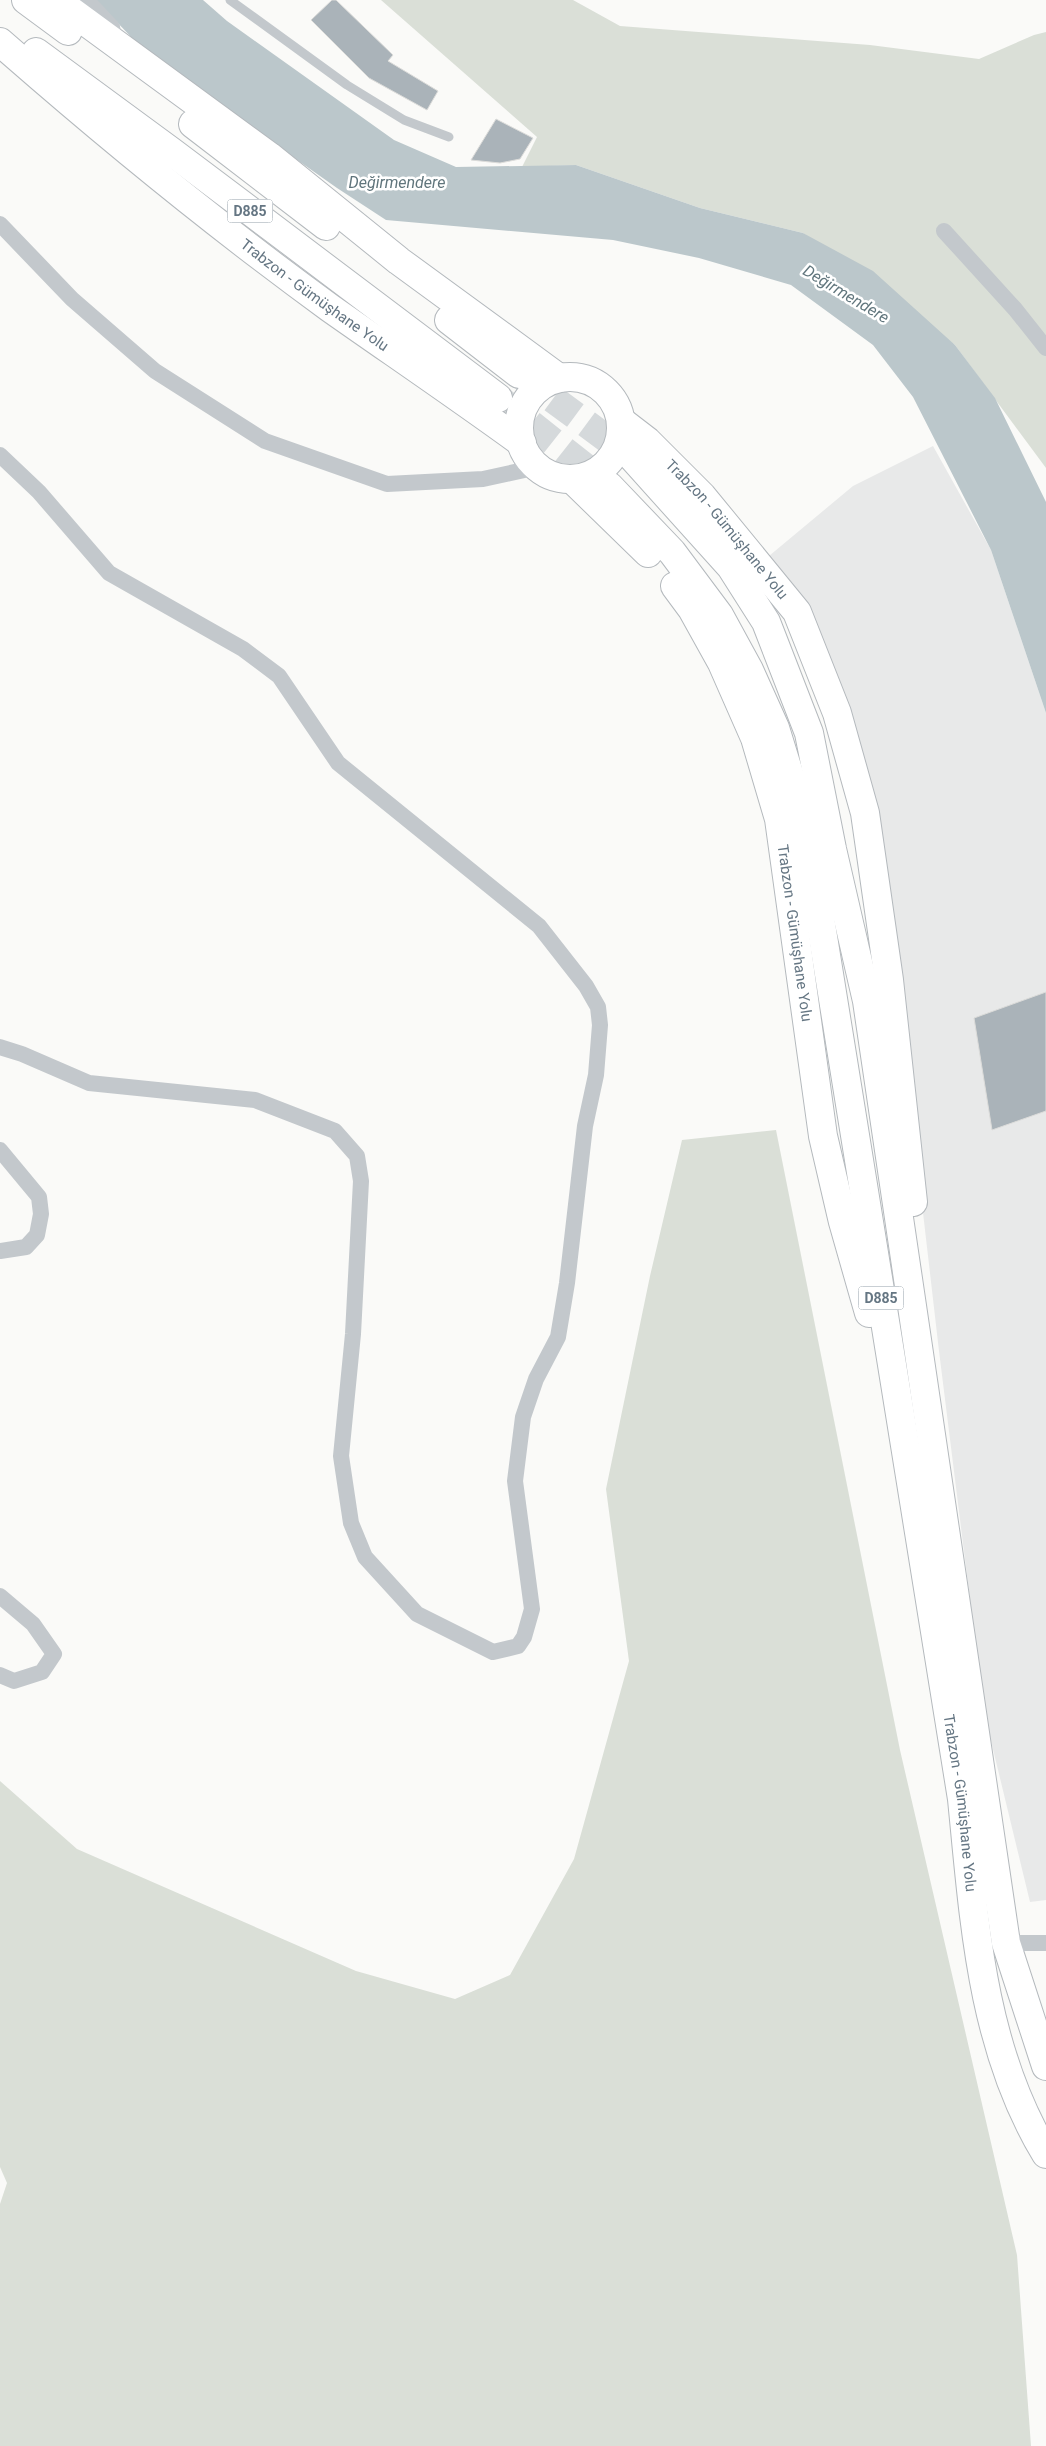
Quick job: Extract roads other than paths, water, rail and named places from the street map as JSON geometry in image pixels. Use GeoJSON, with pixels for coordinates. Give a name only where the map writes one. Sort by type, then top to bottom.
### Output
{"type":"FeatureCollection","features":[{"type":"Feature","properties":{"kind":"highway","name":"D885"},"geometry":{"type":"LineString","coordinates":[[26,0],[206,133],[519,374]]}},
{"type":"Feature","properties":{"kind":"highway"},"geometry":{"type":"LineString","coordinates":[[56,0],[268,156],[399,261],[559,378]]}},
{"type":"Feature","properties":{"kind":"highway","name":"Trabzon - Gümüşhane Yolu"},"geometry":{"type":"LineString","coordinates":[[0,26],[172,152],[498,398]]}},
{"type":"Feature","properties":{"kind":"highway","name":"Trabzon - Gümüşhane Yolu"},"geometry":{"type":"LineString","coordinates":[[0,42],[84,116],[329,307],[522,443]]}},
{"type":"Feature","properties":{"kind":"highway","name":"Trabzon - Gümüşhane Yolu"},"geometry":{"type":"LineString","coordinates":[[905,1442],[843,1222],[823,1136],[779,819],[755,738],[722,663],[692,609],[654,560],[572,479],[554,476],[538,467],[528,456],[522,443],[520,430],[521,416],[526,402],[540,387],[559,378],[573,377],[587,380],[600,386],[610,396],[617,408],[621,421],[647,441],[702,496],[797,612],[837,713],[865,813],[889,980],[912,1182],[920,1361]]}},
{"type":"Feature","properties":{"kind":"highway"},"geometry":{"type":"LineString","coordinates":[[572,479],[586,476],[598,470],[609,460],[616,449],[621,421]]}},
{"type":"Feature","properties":{"kind":"highway","name":"Trabzon - Gümüşhane Yolu"},"geometry":{"type":"LineString","coordinates":[[633,458],[731,567],[766,622],[809,733],[832,849],[867,1001],[954,1601],[988,1809],[1016,1943],[1046,2066]]}},
{"type":"Feature","properties":{"kind":"highway","name":"Trabzon - Gümüşhane Yolu"},"geometry":{"type":"LineString","coordinates":[[609,486],[672,552],[719,615],[749,670],[775,728],[805,824],[962,1799],[977,1948],[999,2050],[1033,2133],[1046,2154]]}},
{"type":"Feature","properties":{"kind":"street"},"geometry":{"type":"LineString","coordinates":[[83,0],[139,60]]}},
{"type":"Feature","properties":{"kind":"street"},"geometry":{"type":"LineString","coordinates":[[0,224],[72,299],[155,371],[265,440],[387,484],[482,479],[538,467]]}},
{"type":"Feature","properties":{"kind":"street"},"geometry":{"type":"LineString","coordinates":[[944,231],[1015,309],[1046,348]]}},
{"type":"Feature","properties":{"kind":"street"},"geometry":{"type":"LineString","coordinates":[[0,455],[39,492],[109,573],[243,649],[279,676],[338,763],[539,926],[586,986],[598,1006],[600,1025],[596,1075],[585,1126],[566,1292],[558,1337],[536,1379],[523,1417],[516,1472],[515,1481],[532,1610],[524,1637],[518,1646],[494,1652],[417,1614],[366,1557],[351,1523],[341,1456],[353,1334],[361,1181],[357,1156],[335,1131],[255,1100],[89,1084],[22,1054],[0,1048]]}},
{"type":"Feature","properties":{"kind":"street"},"geometry":{"type":"LineString","coordinates":[[0,1150],[39,1197],[41,1214],[36,1235],[26,1247],[0,1251]]}},
{"type":"Feature","properties":{"kind":"street"},"geometry":{"type":"LineString","coordinates":[[0,1596],[33,1624],[54,1654],[42,1672],[14,1681],[0,1675]]}},
{"type":"Feature","properties":{"kind":"street"},"geometry":{"type":"LineString","coordinates":[[1016,1943],[1046,1943]]}},
{"type":"Feature","properties":{"kind":"lane"},"geometry":{"type":"LineString","coordinates":[[230,0],[347,86],[404,120],[449,137]]}},
{"type":"Feature","properties":{"kind":"water","name":"Değirmendere"},"geometry":{"type":"Polygon","coordinates":[[[96,0],[203,0],[227,21],[394,140],[456,167],[576,165],[700,208],[803,233],[873,271],[955,345],[995,398],[1046,502],[1046,713],[991,550],[913,397],[873,345],[791,285],[699,258],[613,240],[386,220],[337,188],[188,83],[133,39],[96,0]]]}},
{"type":"Feature","properties":{"kind":"tunnel"},"geometry":{"type":"LineString","coordinates":[[519,374],[633,458]]}},
{"type":"Feature","properties":{"kind":"tunnel"},"geometry":{"type":"LineString","coordinates":[[498,398],[609,486]]}}]}
